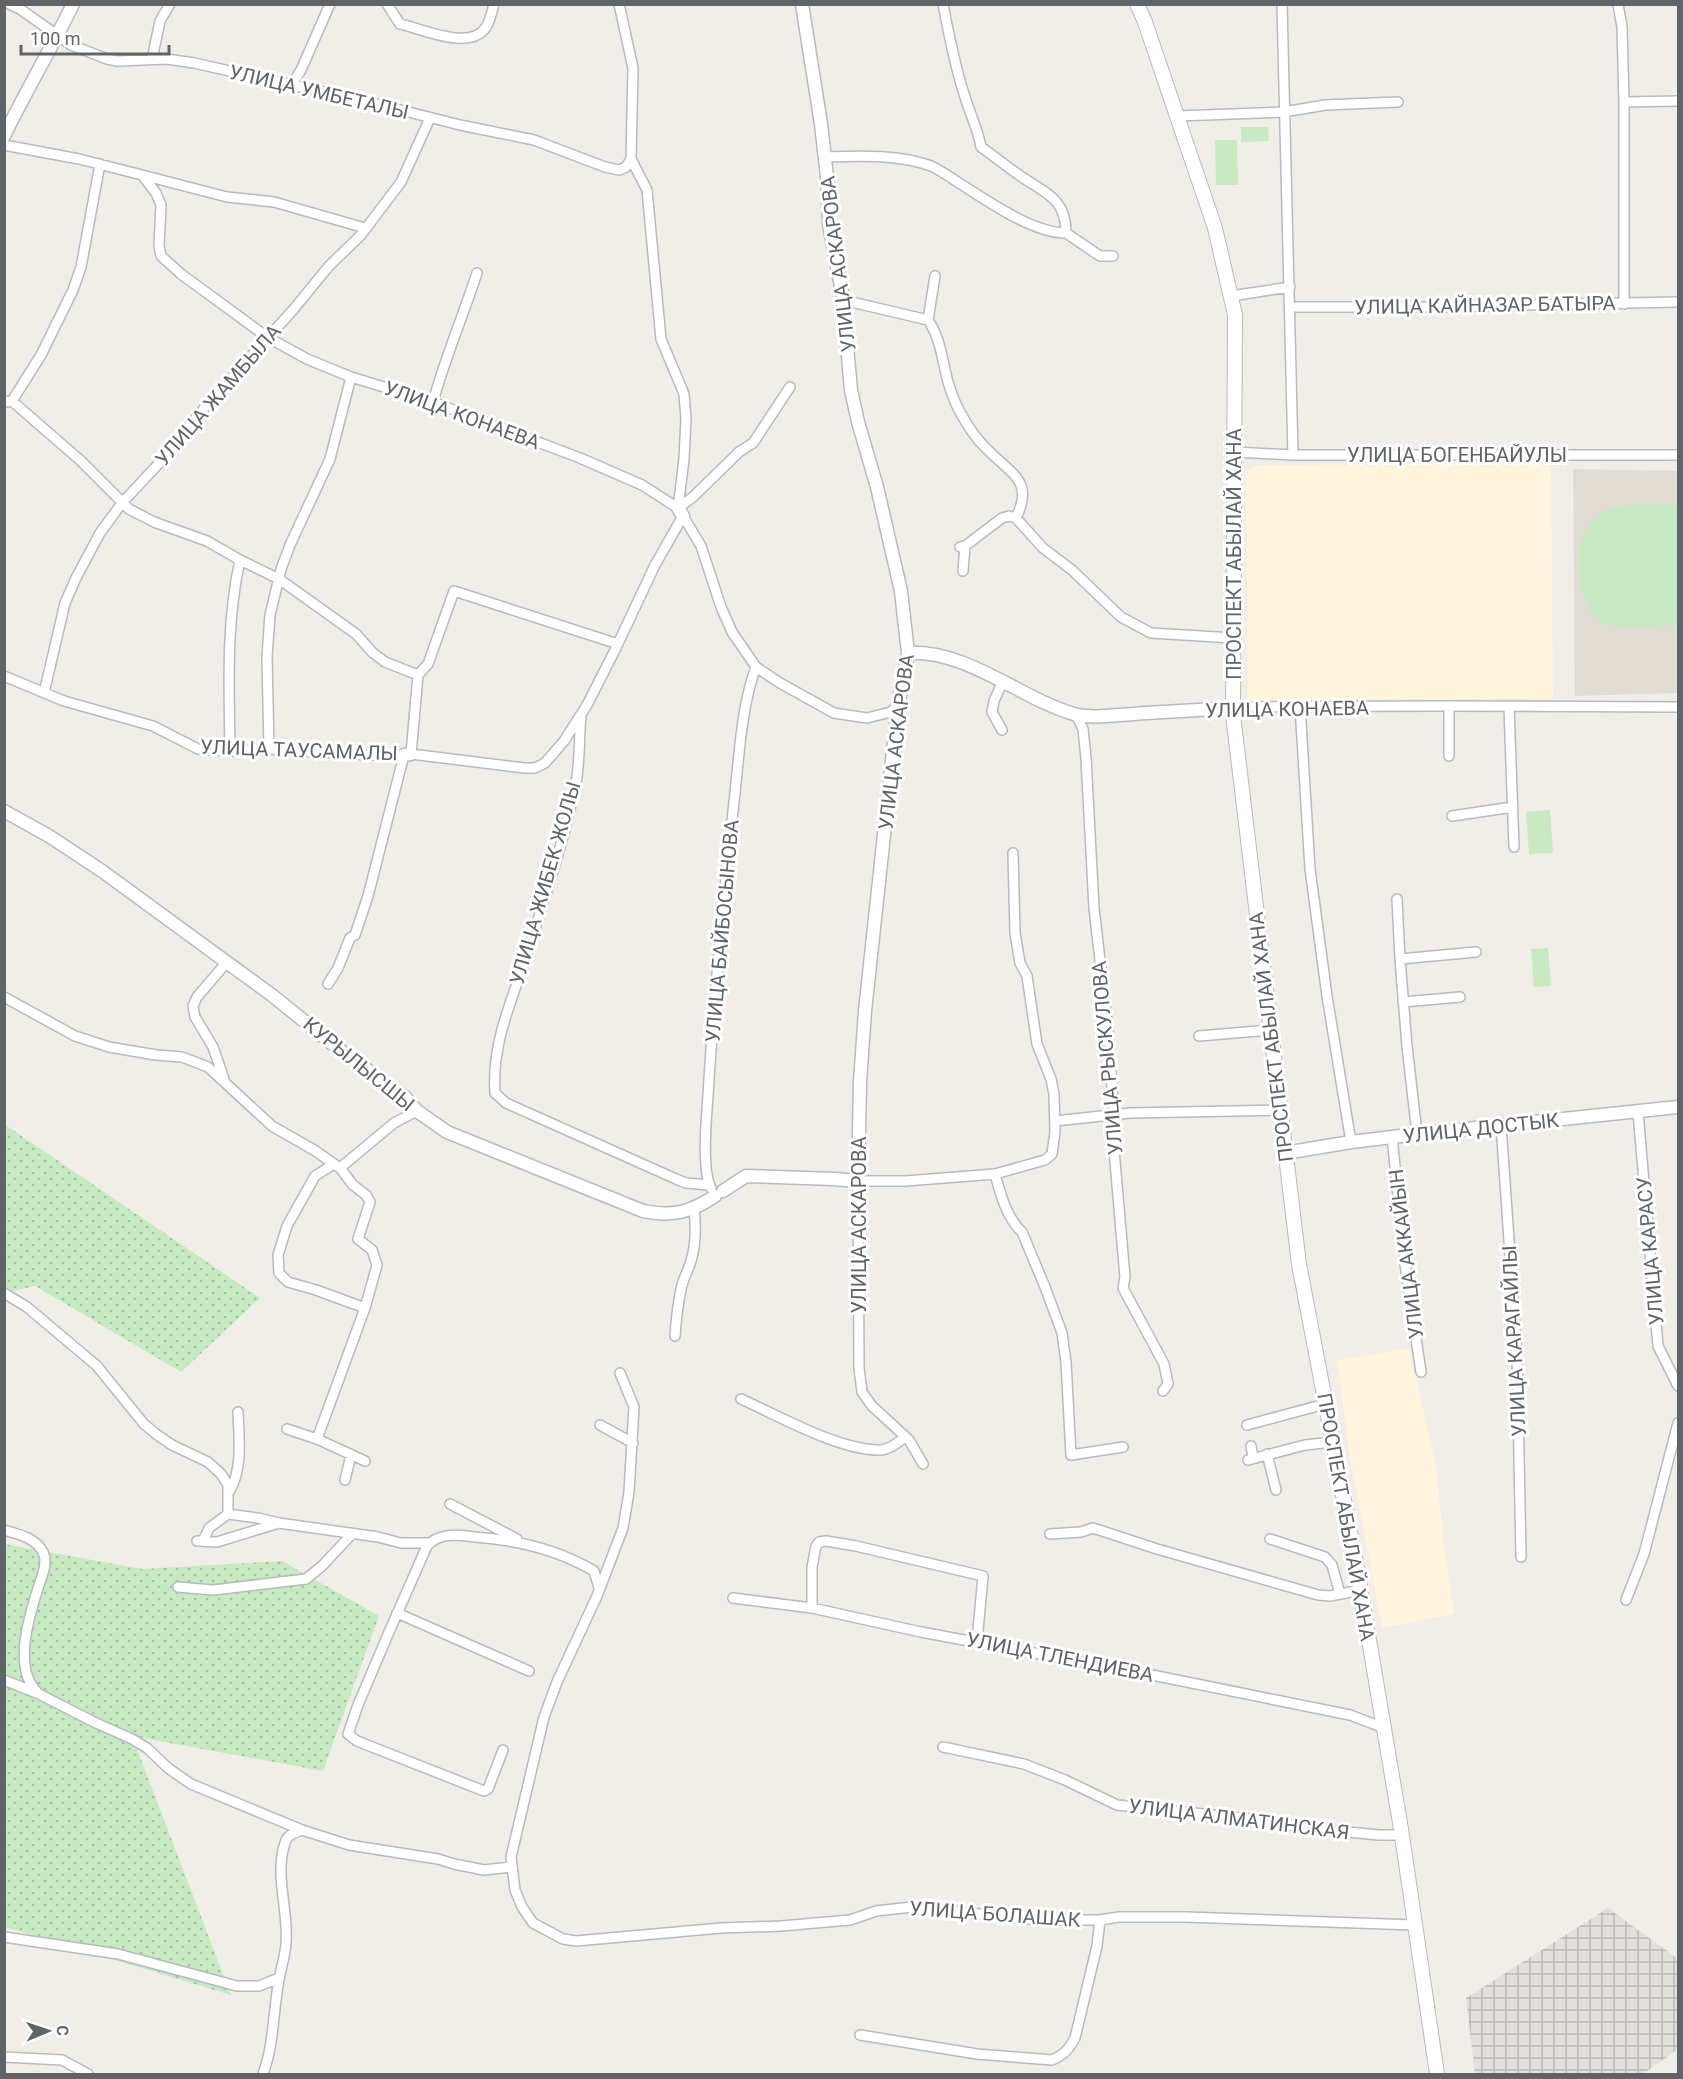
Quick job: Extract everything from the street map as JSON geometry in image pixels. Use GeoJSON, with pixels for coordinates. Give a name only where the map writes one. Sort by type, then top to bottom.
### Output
{"type":"FeatureCollection","features":[{"type":"Feature","properties":{"kind":"main road","name":"ПРОСПЕКТ АБЫЛАЙ ХАНА"},"geometry":{"type":"LineString","coordinates":[[1137,4],[1215,228],[1235,315],[1233,707],[1279,1110],[1299,1264],[1361,1590],[1402,1835],[1437,2074]]}},
{"type":"Feature","properties":{"kind":"street","name":"УЛИЦА УМБЕТАЛЫ"},"geometry":{"type":"LineString","coordinates":[[9,4],[20,9],[71,45],[107,59],[117,61],[152,59],[194,63],[292,84],[430,118],[534,140],[605,167],[619,170],[626,167],[632,159]]}},
{"type":"Feature","properties":{"kind":"street"},"geometry":{"type":"LineString","coordinates":[[4,135],[73,4]]}},
{"type":"Feature","properties":{"kind":"street"},"geometry":{"type":"LineString","coordinates":[[152,59],[160,21],[170,4]]}},
{"type":"Feature","properties":{"kind":"street"},"geometry":{"type":"LineString","coordinates":[[292,84],[301,70],[330,4]]}},
{"type":"Feature","properties":{"kind":"street"},"geometry":{"type":"LineString","coordinates":[[387,4],[400,24],[415,27],[438,37],[455,39],[483,32],[494,4]]}},
{"type":"Feature","properties":{"kind":"street","name":"УЛИЦА ЖИБЕК ЖОЛЫ"},"geometry":{"type":"LineString","coordinates":[[619,4],[633,68],[632,159],[647,190],[662,339],[684,394],[685,451],[681,512],[618,644],[581,715],[576,782],[530,946],[506,1010],[498,1052],[495,1093],[506,1103],[676,1179],[716,1191]]}},
{"type":"Feature","properties":{"kind":"street","name":"УЛИЦА АСКАРОВА"},"geometry":{"type":"LineString","coordinates":[[802,4],[825,157],[830,224],[843,300],[851,390],[877,487],[901,591],[908,652],[898,705],[865,1011],[860,1082],[859,1368],[862,1392],[872,1406],[905,1437],[923,1464]]}},
{"type":"Feature","properties":{"kind":"street"},"geometry":{"type":"LineString","coordinates":[[943,4],[958,74],[965,100],[978,129],[981,147],[1019,176],[1051,195],[1062,211],[1066,222],[1066,233]]}},
{"type":"Feature","properties":{"kind":"street"},"geometry":{"type":"LineString","coordinates":[[1282,4],[1293,455]]}},
{"type":"Feature","properties":{"kind":"street"},"geometry":{"type":"LineString","coordinates":[[1618,4],[1622,21],[1624,102],[1624,304]]}},
{"type":"Feature","properties":{"kind":"street"},"geometry":{"type":"LineString","coordinates":[[1624,102],[1678,101]]}},
{"type":"Feature","properties":{"kind":"street"},"geometry":{"type":"LineString","coordinates":[[1177,116],[1284,112],[1325,105],[1398,102]]}},
{"type":"Feature","properties":{"kind":"street","name":"УЛИЦА ЖАМБЫЛА"},"geometry":{"type":"LineString","coordinates":[[44,693],[65,603],[100,533],[122,503],[267,337],[361,235],[401,182],[430,118]]}},
{"type":"Feature","properties":{"kind":"street"},"geometry":{"type":"LineString","coordinates":[[4,145],[100,164],[227,196],[274,202],[365,228]]}},
{"type":"Feature","properties":{"kind":"street"},"geometry":{"type":"LineString","coordinates":[[825,157],[876,157],[932,167],[1037,227],[1054,233],[1066,233],[1100,256],[1113,256]]}},
{"type":"Feature","properties":{"kind":"street"},"geometry":{"type":"LineString","coordinates":[[100,164],[81,267],[73,290],[41,355],[8,402],[81,461],[129,509],[154,522],[207,541],[279,579],[356,634],[372,652],[385,662],[418,675]]}},
{"type":"Feature","properties":{"kind":"street","name":"УЛИЦА КОНАЕВА"},"geometry":{"type":"LineString","coordinates":[[142,175],[156,193],[161,205],[159,245],[161,256],[181,274],[267,337],[307,359],[351,377],[433,402],[534,439],[642,484],[681,512],[701,546],[721,607],[732,632],[756,667],[834,713],[867,718],[891,712],[898,705]]}},
{"type":"Feature","properties":{"kind":"street"},"geometry":{"type":"LineString","coordinates":[[433,402],[443,365],[459,327],[477,273]]}},
{"type":"Feature","properties":{"kind":"street"},"geometry":{"type":"LineString","coordinates":[[935,276],[928,320],[941,349],[951,394],[966,424],[976,437],[1018,477],[1022,487],[1023,503],[1016,518]]}},
{"type":"Feature","properties":{"kind":"street"},"geometry":{"type":"LineString","coordinates":[[1231,296],[1290,287]]}},
{"type":"Feature","properties":{"kind":"street"},"geometry":{"type":"LineString","coordinates":[[843,300],[928,320]]}},
{"type":"Feature","properties":{"kind":"street","name":"УЛИЦА КАЙНАЗАР БАТЫРА"},"geometry":{"type":"LineString","coordinates":[[1291,307],[1678,302]]}},
{"type":"Feature","properties":{"kind":"street"},"geometry":{"type":"LineString","coordinates":[[268,749],[268,631],[279,579],[290,545],[330,459],[351,377]]}},
{"type":"Feature","properties":{"kind":"street"},"geometry":{"type":"LineString","coordinates":[[681,512],[739,452],[753,443],[790,387]]}},
{"type":"Feature","properties":{"kind":"street","name":"УЛИЦА БОГЕНБАЙУЛЫ"},"geometry":{"type":"LineString","coordinates":[[1235,452],[1293,455],[1678,455]]}},
{"type":"Feature","properties":{"kind":"street"},"geometry":{"type":"LineString","coordinates":[[963,571],[963,546],[1009,516],[1016,518],[1043,548],[1072,570],[1121,617],[1151,633],[1233,638]]}},
{"type":"Feature","properties":{"kind":"street"},"geometry":{"type":"LineString","coordinates":[[230,751],[230,614],[240,560]]}},
{"type":"Feature","properties":{"kind":"street"},"geometry":{"type":"LineString","coordinates":[[328,984],[338,968],[350,938],[355,935],[368,896],[407,754],[418,675],[428,664],[454,591],[618,644]]}},
{"type":"Feature","properties":{"kind":"street","name":"УЛИЦА КОНАЕВА"},"geometry":{"type":"LineString","coordinates":[[908,652],[946,657],[1003,681],[1042,702],[1076,714],[1115,716],[1233,707],[1300,706],[1678,707]]}},
{"type":"Feature","properties":{"kind":"street","name":"УЛИЦА БАЙБОСЫНОВА"},"geometry":{"type":"LineString","coordinates":[[716,1191],[706,1165],[717,960],[742,733],[751,681],[756,667]]}},
{"type":"Feature","properties":{"kind":"street","name":"УЛИЦА ТАУСАМАЛЫ"},"geometry":{"type":"LineString","coordinates":[[4,676],[44,693],[110,715],[153,726],[198,749],[230,751],[268,749],[368,755],[407,754],[535,768],[545,763],[552,755],[581,715]]}},
{"type":"Feature","properties":{"kind":"street"},"geometry":{"type":"LineString","coordinates":[[1002,730],[992,712],[1003,681]]}},
{"type":"Feature","properties":{"kind":"street"},"geometry":{"type":"LineString","coordinates":[[1300,706],[1310,869],[1327,996],[1351,1142]]}},
{"type":"Feature","properties":{"kind":"street"},"geometry":{"type":"LineString","coordinates":[[1449,706],[1449,756]]}},
{"type":"Feature","properties":{"kind":"street"},"geometry":{"type":"LineString","coordinates":[[1509,707],[1514,847]]}},
{"type":"Feature","properties":{"kind":"street","name":"УЛИЦА РЫСКУЛОВА"},"geometry":{"type":"LineString","coordinates":[[1076,714],[1083,729],[1086,758],[1094,908],[1108,1030],[1114,1115],[1112,1127],[1123,1256],[1123,1288],[1164,1364],[1168,1384],[1163,1391]]}},
{"type":"Feature","properties":{"kind":"street"},"geometry":{"type":"LineString","coordinates":[[1452,816],[1513,807]]}},
{"type":"Feature","properties":{"kind":"street","name":"КУРЫЛЫСШЫ"},"geometry":{"type":"LineString","coordinates":[[4,812],[83,858],[227,962],[314,1027],[340,1050],[405,1097],[417,1111],[447,1132],[643,1211],[675,1214],[694,1209]]}},
{"type":"Feature","properties":{"kind":"street"},"geometry":{"type":"LineString","coordinates":[[675,1336],[682,1286],[691,1262],[694,1245],[696,1228],[694,1209],[716,1191],[746,1176],[905,1181],[995,1174],[1045,1160],[1052,1154],[1055,1143],[1055,1121],[1051,1079],[1038,1044],[1027,976],[1020,963],[1015,933],[1013,853]]}},
{"type":"Feature","properties":{"kind":"street"},"geometry":{"type":"LineString","coordinates":[[1397,899],[1400,959],[1417,1134]]}},
{"type":"Feature","properties":{"kind":"street"},"geometry":{"type":"LineString","coordinates":[[1400,959],[1476,952]]}},
{"type":"Feature","properties":{"kind":"street"},"geometry":{"type":"LineString","coordinates":[[224,1080],[213,1047],[195,1017],[193,1006],[210,981],[227,962]]}},
{"type":"Feature","properties":{"kind":"street"},"geometry":{"type":"LineString","coordinates":[[4,997],[75,1035],[109,1047],[182,1057],[208,1067],[272,1126],[314,1149],[337,1166],[353,1185],[366,1195],[370,1202],[358,1239],[372,1250],[377,1265],[365,1308],[317,1439]]}},
{"type":"Feature","properties":{"kind":"street"},"geometry":{"type":"LineString","coordinates":[[1404,1002],[1460,997]]}},
{"type":"Feature","properties":{"kind":"street"},"geometry":{"type":"LineString","coordinates":[[1199,1035],[1270,1029]]}},
{"type":"Feature","properties":{"kind":"street","name":"УЛИЦА ДОСТЫК"},"geometry":{"type":"LineString","coordinates":[[1285,1154],[1351,1142],[1417,1134],[1678,1107]]}},
{"type":"Feature","properties":{"kind":"street"},"geometry":{"type":"LineString","coordinates":[[1055,1121],[1130,1113],[1279,1110]]}},
{"type":"Feature","properties":{"kind":"street"},"geometry":{"type":"LineString","coordinates":[[365,1308],[288,1282],[279,1273],[278,1255],[287,1226],[315,1176],[337,1166],[394,1123],[417,1111]]}},
{"type":"Feature","properties":{"kind":"street","name":"УЛИЦА КАРАСУ"},"geometry":{"type":"LineString","coordinates":[[1638,1112],[1658,1346],[1678,1386]]}},
{"type":"Feature","properties":{"kind":"street","name":"УЛИЦА КАРАГАЙЛЫ"},"geometry":{"type":"LineString","coordinates":[[1501,1125],[1518,1354],[1521,1557]]}},
{"type":"Feature","properties":{"kind":"street","name":"УЛИЦА АККАЙЫН"},"geometry":{"type":"LineString","coordinates":[[1392,1137],[1405,1264],[1421,1372]]}},
{"type":"Feature","properties":{"kind":"street"},"geometry":{"type":"LineString","coordinates":[[995,1174],[1000,1193],[1016,1227],[1022,1232],[1046,1287],[1062,1333],[1066,1362],[1071,1455],[1123,1447]]}},
{"type":"Feature","properties":{"kind":"street"},"geometry":{"type":"LineString","coordinates":[[4,1293],[27,1307],[97,1366],[144,1424],[172,1445],[208,1462],[221,1474],[228,1485],[228,1514]]}},
{"type":"Feature","properties":{"kind":"street"},"geometry":{"type":"LineString","coordinates":[[4,1680],[39,1694],[147,1748],[168,1768],[191,1784],[302,1830],[349,1845],[438,1859],[484,1870],[512,1867],[511,1857],[519,1817],[544,1718],[623,1528],[629,1492],[634,1407],[620,1373]]}},
{"type":"Feature","properties":{"kind":"street"},"geometry":{"type":"LineString","coordinates":[[741,1400],[846,1444],[883,1450],[905,1437]]}},
{"type":"Feature","properties":{"kind":"street"},"geometry":{"type":"LineString","coordinates":[[1247,1425],[1325,1404]]}},
{"type":"Feature","properties":{"kind":"street"},"geometry":{"type":"LineString","coordinates":[[229,1492],[233,1485],[239,1445],[238,1412]]}},
{"type":"Feature","properties":{"kind":"street"},"geometry":{"type":"LineString","coordinates":[[1626,1600],[1644,1554],[1678,1423]]}},
{"type":"Feature","properties":{"kind":"street"},"geometry":{"type":"LineString","coordinates":[[600,1425],[633,1443]]}},
{"type":"Feature","properties":{"kind":"street"},"geometry":{"type":"LineString","coordinates":[[287,1429],[317,1439],[365,1461]]}},
{"type":"Feature","properties":{"kind":"street"},"geometry":{"type":"LineString","coordinates":[[1251,1446],[1251,1459],[1333,1442]]}},
{"type":"Feature","properties":{"kind":"street"},"geometry":{"type":"LineString","coordinates":[[1267,1454],[1276,1490]]}},
{"type":"Feature","properties":{"kind":"street"},"geometry":{"type":"LineString","coordinates":[[345,1480],[351,1455]]}},
{"type":"Feature","properties":{"kind":"street"},"geometry":{"type":"LineString","coordinates":[[450,1504],[526,1543]]}},
{"type":"Feature","properties":{"kind":"street"},"geometry":{"type":"LineString","coordinates":[[279,1523],[217,1542],[200,1541],[209,1528],[228,1514],[414,1545],[429,1544]]}},
{"type":"Feature","properties":{"kind":"street"},"geometry":{"type":"LineString","coordinates":[[1050,1534],[1080,1532],[1093,1528],[1157,1549],[1318,1595],[1330,1596],[1361,1590]]}},
{"type":"Feature","properties":{"kind":"street"},"geometry":{"type":"LineString","coordinates":[[4,1530],[26,1537],[37,1543],[43,1551],[45,1569],[24,1652],[26,1678],[39,1694]]}},
{"type":"Feature","properties":{"kind":"street"},"geometry":{"type":"LineString","coordinates":[[178,1587],[213,1590],[306,1579],[322,1566],[352,1534]]}},
{"type":"Feature","properties":{"kind":"street"},"geometry":{"type":"LineString","coordinates":[[503,1750],[488,1789],[484,1791],[357,1741],[348,1734],[397,1613],[429,1544],[436,1539],[450,1535],[526,1543],[577,1560],[594,1571],[599,1588]]}},
{"type":"Feature","properties":{"kind":"street"},"geometry":{"type":"LineString","coordinates":[[1270,1539],[1325,1557],[1332,1565],[1340,1594]]}},
{"type":"Feature","properties":{"kind":"street"},"geometry":{"type":"LineString","coordinates":[[812,1608],[812,1567],[816,1546],[819,1542],[826,1541],[856,1546],[983,1576],[977,1641]]}},
{"type":"Feature","properties":{"kind":"street","name":"УЛИЦА ТЛЕНДИЕВА"},"geometry":{"type":"LineString","coordinates":[[733,1598],[812,1608],[921,1632],[977,1641],[1350,1715],[1384,1728]]}},
{"type":"Feature","properties":{"kind":"street"},"geometry":{"type":"LineString","coordinates":[[397,1613],[529,1671]]}},
{"type":"Feature","properties":{"kind":"street","name":"УЛИЦА АЛМАТИНСКАЯ"},"geometry":{"type":"LineString","coordinates":[[943,1747],[1024,1764],[1117,1804],[1251,1819],[1316,1829],[1402,1835]]}},
{"type":"Feature","properties":{"kind":"street"},"geometry":{"type":"LineString","coordinates":[[263,2074],[286,1945],[285,1909],[280,1869],[285,1842],[291,1833],[302,1830]]}},
{"type":"Feature","properties":{"kind":"street","name":"УЛИЦА БОЛАШАК"},"geometry":{"type":"LineString","coordinates":[[512,1867],[515,1890],[522,1907],[533,1923],[563,1939],[576,1941],[721,1928],[850,1920],[883,1910],[912,1907],[1038,1920],[1186,1917],[1415,1925]]}},
{"type":"Feature","properties":{"kind":"street"},"geometry":{"type":"LineString","coordinates":[[860,2035],[977,2054],[1052,2060],[1058,2058],[1071,2047],[1075,2038],[1097,1946],[1100,1920]]}},
{"type":"Feature","properties":{"kind":"street"},"geometry":{"type":"LineString","coordinates":[[4,1937],[118,1954],[237,1986],[259,1986],[279,1978]]}},
{"type":"Feature","properties":{"kind":"street"},"geometry":{"type":"LineString","coordinates":[[4,2057],[62,2060],[88,2074]]}},
{"type":"Feature","properties":{"kind":"shaded area"},"geometry":{"type":"Polygon","coordinates":[[[1551,463],[1553,699],[1248,700],[1246,474],[1256,465],[1551,463]]]}},
{"type":"Feature","properties":{"kind":"shaded area"},"geometry":{"type":"Polygon","coordinates":[[[1573,469],[1678,471],[1678,693],[1575,696],[1573,469]]]}},
{"type":"Feature","properties":{"kind":"shaded area"},"geometry":{"type":"Polygon","coordinates":[[[1409,1348],[1436,1465],[1454,1614],[1382,1628],[1349,1451],[1337,1360],[1409,1348]]]}},
{"type":"Feature","properties":{"kind":"shaded area"},"geometry":{"type":"Polygon","coordinates":[[[1608,1908],[1678,1959],[1678,2049],[1643,2074],[1475,2074],[1466,1998],[1608,1908]]]}},
{"type":"Feature","properties":{"kind":"green space"},"geometry":{"type":"Polygon","coordinates":[[[1241,127],[1268,127],[1269,141],[1241,142],[1241,127]]]}},
{"type":"Feature","properties":{"kind":"green space"},"geometry":{"type":"Polygon","coordinates":[[[1215,140],[1237,140],[1238,185],[1216,185],[1215,140]]]}},
{"type":"Feature","properties":{"kind":"green space"},"geometry":{"type":"Polygon","coordinates":[[[1631,505],[1678,505],[1678,625],[1618,627],[1598,620],[1581,590],[1578,570],[1582,540],[1591,522],[1598,515],[1613,508],[1631,505]]]}},
{"type":"Feature","properties":{"kind":"green space"},"geometry":{"type":"Polygon","coordinates":[[[1550,810],[1553,853],[1529,854],[1526,812],[1550,810]]]}},
{"type":"Feature","properties":{"kind":"green space"},"geometry":{"type":"Polygon","coordinates":[[[1548,948],[1551,986],[1534,987],[1531,949],[1548,948]]]}},
{"type":"Feature","properties":{"kind":"green space"},"geometry":{"type":"Polygon","coordinates":[[[4,1124],[260,1298],[181,1372],[35,1286],[5,1293],[4,1124]]]}},
{"type":"Feature","properties":{"kind":"green space"},"geometry":{"type":"Polygon","coordinates":[[[4,1544],[142,1569],[282,1561],[379,1616],[323,1771],[132,1736],[231,1995],[5,1927],[4,1544]]]}}]}
